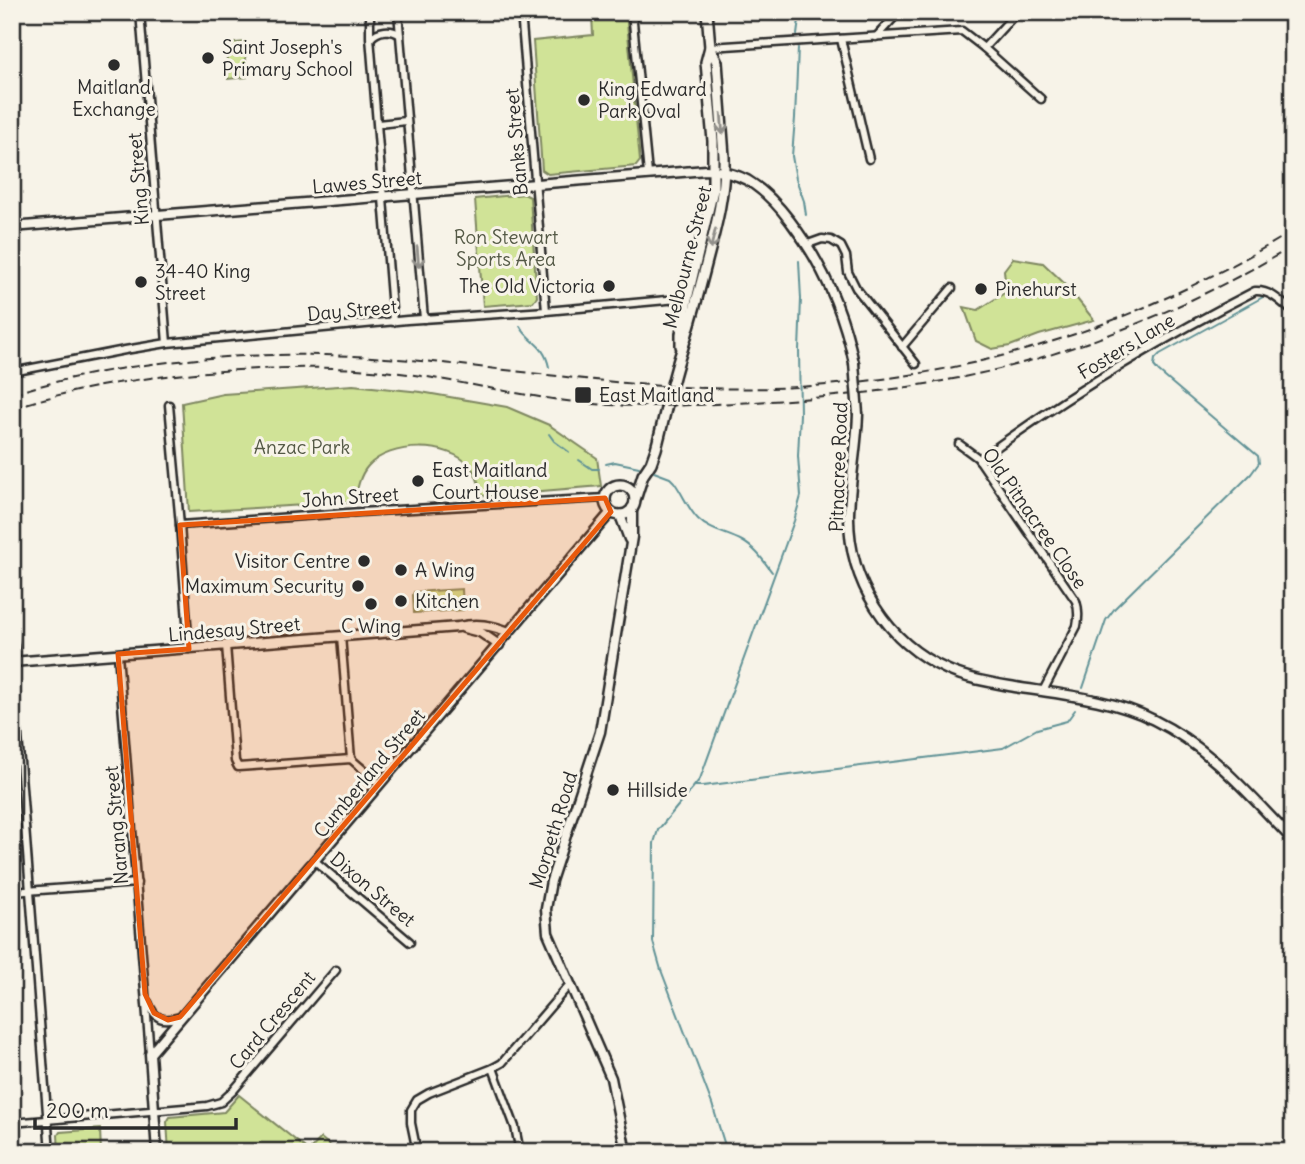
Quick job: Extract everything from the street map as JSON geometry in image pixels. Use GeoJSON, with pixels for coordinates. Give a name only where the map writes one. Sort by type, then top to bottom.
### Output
{"type":"FeatureCollection","features":[{"type":"Feature","properties":{"kind":"main road","name":"Melbourne Street"},"geometry":{"type":"LineString","coordinates":[[634,504],[643,475],[656,449],[681,351],[688,335],[709,208],[714,170],[706,62],[710,47],[707,12]]}},
{"type":"Feature","properties":{"kind":"main road","name":"Melbourne Street"},"geometry":{"type":"LineString","coordinates":[[692,300],[721,202],[724,172],[717,62],[710,47]]}},
{"type":"Feature","properties":{"kind":"main road","name":"Lawes Street"},"geometry":{"type":"LineString","coordinates":[[12,227],[648,174],[714,170],[724,172]]}},
{"type":"Feature","properties":{"kind":"main road","name":"Pitnacree Road"},"geometry":{"type":"LineString","coordinates":[[724,172],[745,179],[769,197],[784,213],[808,244],[841,314],[854,363],[858,414],[849,514],[851,545],[856,568],[880,615],[900,638],[923,656],[949,670],[978,679],[1113,705],[1152,719],[1213,758],[1293,840]]}},
{"type":"Feature","properties":{"kind":"main road"},"geometry":{"type":"LineString","coordinates":[[619,485],[631,491],[634,504],[627,513],[616,514],[606,505],[605,498],[610,489],[619,485],[632,482],[643,475]]}},
{"type":"Feature","properties":{"kind":"main road","name":"Morpeth Road"},"geometry":{"type":"LineString","coordinates":[[626,1152],[611,1078],[548,933],[546,909],[551,881],[600,732],[630,548],[634,504]]}},
{"type":"Feature","properties":{"kind":"main road","name":"Morpeth Road"},"geometry":{"type":"LineString","coordinates":[[616,514],[627,530],[630,548]]}},
{"type":"Feature","properties":{"kind":"main road","name":"Cumberland Street"},"geometry":{"type":"LineString","coordinates":[[150,1054],[509,632],[616,514]]}},
{"type":"Feature","properties":{"kind":"main road","name":"Lindesay Street"},"geometry":{"type":"LineString","coordinates":[[13,662],[483,624],[509,632]]}},
{"type":"Feature","properties":{"kind":"main road","name":"Lindesay Street"},"geometry":{"type":"LineString","coordinates":[[457,627],[480,632],[499,645]]}},
{"type":"Feature","properties":{"kind":"main road","name":"Narang Street"},"geometry":{"type":"LineString","coordinates":[[150,1054],[157,1152]]}},
{"type":"Feature","properties":{"kind":"street","name":"King Street"},"geometry":{"type":"LineString","coordinates":[[140,12],[167,343]]}},
{"type":"Feature","properties":{"kind":"street"},"geometry":{"type":"LineString","coordinates":[[370,12],[393,322]]}},
{"type":"Feature","properties":{"kind":"street"},"geometry":{"type":"LineString","coordinates":[[398,12],[424,319]]}},
{"type":"Feature","properties":{"kind":"street","name":"Banks Street"},"geometry":{"type":"LineString","coordinates":[[521,12],[546,311]]}},
{"type":"Feature","properties":{"kind":"street"},"geometry":{"type":"LineString","coordinates":[[632,12],[648,174]]}},
{"type":"Feature","properties":{"kind":"street"},"geometry":{"type":"LineString","coordinates":[[876,37],[899,12]]}},
{"type":"Feature","properties":{"kind":"street"},"geometry":{"type":"LineString","coordinates":[[984,48],[1017,12]]}},
{"type":"Feature","properties":{"kind":"street"},"geometry":{"type":"LineString","coordinates":[[371,38],[379,32],[392,31],[400,35]]}},
{"type":"Feature","properties":{"kind":"street"},"geometry":{"type":"LineString","coordinates":[[710,47],[962,31],[1041,99]]}},
{"type":"Feature","properties":{"kind":"street"},"geometry":{"type":"LineString","coordinates":[[841,39],[869,159]]}},
{"type":"Feature","properties":{"kind":"street"},"geometry":{"type":"LineString","coordinates":[[378,124],[406,121]]}},
{"type":"Feature","properties":{"kind":"street"},"geometry":{"type":"LineString","coordinates":[[808,244],[822,239],[831,240],[841,246],[848,272],[856,288],[916,364]]}},
{"type":"Feature","properties":{"kind":"street"},"geometry":{"type":"LineString","coordinates":[[902,347],[952,288]]}},
{"type":"Feature","properties":{"kind":"street","name":"Fosters Lane"},"geometry":{"type":"LineString","coordinates":[[979,460],[1037,419],[1154,345],[1255,291],[1268,292],[1293,312]]}},
{"type":"Feature","properties":{"kind":"street","name":"Day Street"},"geometry":{"type":"LineString","coordinates":[[12,372],[167,343],[424,319],[692,300]]}},
{"type":"Feature","properties":{"kind":"street"},"geometry":{"type":"LineString","coordinates":[[169,405],[189,649]]}},
{"type":"Feature","properties":{"kind":"street","name":"Old Pitnacree Close"},"geometry":{"type":"LineString","coordinates":[[959,444],[979,460],[1076,601],[1077,626],[1043,691]]}},
{"type":"Feature","properties":{"kind":"street","name":"John Street"},"geometry":{"type":"LineString","coordinates":[[180,525],[605,498]]}},
{"type":"Feature","properties":{"kind":"street"},"geometry":{"type":"LineString","coordinates":[[12,626],[15,654],[13,670],[50,1152]]}},
{"type":"Feature","properties":{"kind":"street"},"geometry":{"type":"LineString","coordinates":[[341,636],[351,760]]}},
{"type":"Feature","properties":{"kind":"street"},"geometry":{"type":"LineString","coordinates":[[226,645],[234,761],[238,767],[351,760],[380,785]]}},
{"type":"Feature","properties":{"kind":"street","name":"Narang Street"},"geometry":{"type":"LineString","coordinates":[[118,654],[150,1054]]}},
{"type":"Feature","properties":{"kind":"street","name":"Dixon Street"},"geometry":{"type":"LineString","coordinates":[[315,861],[410,942]]}},
{"type":"Feature","properties":{"kind":"street"},"geometry":{"type":"LineString","coordinates":[[12,892],[137,883]]}},
{"type":"Feature","properties":{"kind":"street","name":"Card Crescent"},"geometry":{"type":"LineString","coordinates":[[12,1123],[207,1107],[221,1102],[336,970]]}},
{"type":"Feature","properties":{"kind":"street"},"geometry":{"type":"LineString","coordinates":[[417,1152],[411,1110],[417,1100],[502,1063],[570,984]]}},
{"type":"Feature","properties":{"kind":"street"},"geometry":{"type":"LineString","coordinates":[[145,994],[157,1016],[168,1020],[180,1017]]}},
{"type":"Feature","properties":{"kind":"street"},"geometry":{"type":"LineString","coordinates":[[493,1068],[515,1127],[520,1152]]}},
{"type":"Feature","properties":{"kind":"highlighted area"},"geometry":{"type":"Polygon","coordinates":[[[605,498],[611,512],[180,1017],[168,1020],[154,1013],[145,994],[118,654],[189,649],[180,525],[605,498]]]}},
{"type":"Feature","properties":{"kind":"green space"},"geometry":{"type":"Polygon","coordinates":[[[626,12],[640,161],[636,166],[548,174],[542,170],[533,41],[593,35],[592,15],[626,12]]]}},
{"type":"Feature","properties":{"kind":"green space"},"geometry":{"type":"Polygon","coordinates":[[[245,42],[247,77],[228,79],[226,44],[245,42]]]}},
{"type":"Feature","properties":{"kind":"green space","name":"Ron Stewart Sports Area"},"geometry":{"type":"Polygon","coordinates":[[[524,194],[530,197],[537,297],[533,302],[483,306],[475,199],[524,194]]]}},
{"type":"Feature","properties":{"kind":"green space"},"geometry":{"type":"Polygon","coordinates":[[[1013,258],[1043,263],[1065,284],[1094,320],[1010,346],[992,349],[976,341],[964,307],[978,310],[1006,292],[1004,270],[1013,258]]]}},
{"type":"Feature","properties":{"kind":"green space","name":"Anzac Park"},"geometry":{"type":"Polygon","coordinates":[[[353,385],[421,392],[507,407],[549,425],[597,458],[601,486],[482,496],[470,466],[460,458],[448,452],[419,448],[390,452],[368,466],[360,479],[355,502],[189,512],[182,403],[223,394],[353,385]]]}},
{"type":"Feature","properties":{"kind":"green space"},"geometry":{"type":"Polygon","coordinates":[[[462,589],[463,610],[414,613],[414,592],[462,589]]]}},
{"type":"Feature","properties":{"kind":"green space"},"geometry":{"type":"Polygon","coordinates":[[[239,1095],[309,1151],[321,1138],[338,1152],[169,1152],[167,1122],[170,1117],[224,1112],[239,1095]]]}},
{"type":"Feature","properties":{"kind":"green space"},"geometry":{"type":"Polygon","coordinates":[[[100,1129],[101,1152],[59,1152],[60,1132],[100,1129]]]}},
{"type":"Feature","properties":{"kind":"waterway"},"geometry":{"type":"LineString","coordinates":[[797,35],[800,12]]}},
{"type":"Feature","properties":{"kind":"waterway"},"geometry":{"type":"LineString","coordinates":[[798,48],[792,156],[806,215]]}},
{"type":"Feature","properties":{"kind":"waterway"},"geometry":{"type":"LineString","coordinates":[[727,1152],[653,942],[654,843],[658,830],[700,779],[801,496],[798,456],[801,299],[799,261]]}},
{"type":"Feature","properties":{"kind":"waterway"},"geometry":{"type":"LineString","coordinates":[[1083,688],[1106,620],[1115,608],[1259,463],[1258,456],[1159,372],[1154,366],[1155,359],[1263,297]]}},
{"type":"Feature","properties":{"kind":"waterway"},"geometry":{"type":"LineString","coordinates":[[520,326],[544,353],[549,367]]}},
{"type":"Feature","properties":{"kind":"waterway"},"geometry":{"type":"LineString","coordinates":[[549,434],[569,452]]}},
{"type":"Feature","properties":{"kind":"waterway"},"geometry":{"type":"LineString","coordinates":[[579,460],[592,469],[599,469]]}},
{"type":"Feature","properties":{"kind":"waterway"},"geometry":{"type":"LineString","coordinates":[[606,464],[615,462],[639,467]]}},
{"type":"Feature","properties":{"kind":"waterway"},"geometry":{"type":"LineString","coordinates":[[654,472],[674,482],[698,519],[747,544],[772,572]]}},
{"type":"Feature","properties":{"kind":"waterway"},"geometry":{"type":"LineString","coordinates":[[695,786],[1003,748],[1037,729],[1067,721],[1075,710]]}},
{"type":"Feature","properties":{"kind":"railway"},"geometry":{"type":"LineString","coordinates":[[12,394],[56,382],[149,364],[293,355],[340,355],[422,361],[681,387],[779,388],[879,379],[978,362],[1101,325],[1185,289],[1293,231]]}},
{"type":"Feature","properties":{"kind":"railway"},"geometry":{"type":"LineString","coordinates":[[12,408],[134,380],[197,373],[293,368],[392,372],[543,398],[614,405],[674,406],[874,392],[995,370],[1072,348],[1148,319],[1223,285],[1293,246]]}},
{"type":"Feature","properties":{"kind":"place","name":"Saint Joseph's Primary School"},"geometry":{"type":"Point","coordinates":[208,58]}},
{"type":"Feature","properties":{"kind":"place","name":"Maitland Exchange"},"geometry":{"type":"Point","coordinates":[114,65]}},
{"type":"Feature","properties":{"kind":"place","name":"King Edward Park Oval"},"geometry":{"type":"Point","coordinates":[584,100]}},
{"type":"Feature","properties":{"kind":"place","name":"34-40 King Street"},"geometry":{"type":"Point","coordinates":[141,282]}},
{"type":"Feature","properties":{"kind":"place","name":"The Old Victoria"},"geometry":{"type":"Point","coordinates":[609,286]}},
{"type":"Feature","properties":{"kind":"place","name":"Pinehurst"},"geometry":{"type":"Point","coordinates":[981,289]}},
{"type":"Feature","properties":{"kind":"place","name":"East Maitland"},"geometry":{"type":"Point","coordinates":[583,395]}},
{"type":"Feature","properties":{"kind":"place","name":"East Maitland Court House"},"geometry":{"type":"Point","coordinates":[418,481]}},
{"type":"Feature","properties":{"kind":"place","name":"Visitor Centre"},"geometry":{"type":"Point","coordinates":[364,561]}},
{"type":"Feature","properties":{"kind":"place","name":"A Wing"},"geometry":{"type":"Point","coordinates":[401,570]}},
{"type":"Feature","properties":{"kind":"place","name":"Maximum Security"},"geometry":{"type":"Point","coordinates":[358,586]}},
{"type":"Feature","properties":{"kind":"place","name":"Kitchen"},"geometry":{"type":"Point","coordinates":[401,601]}},
{"type":"Feature","properties":{"kind":"place","name":"C Wing"},"geometry":{"type":"Point","coordinates":[371,604]}},
{"type":"Feature","properties":{"kind":"place","name":"Hillside"},"geometry":{"type":"Point","coordinates":[613,790]}}]}
